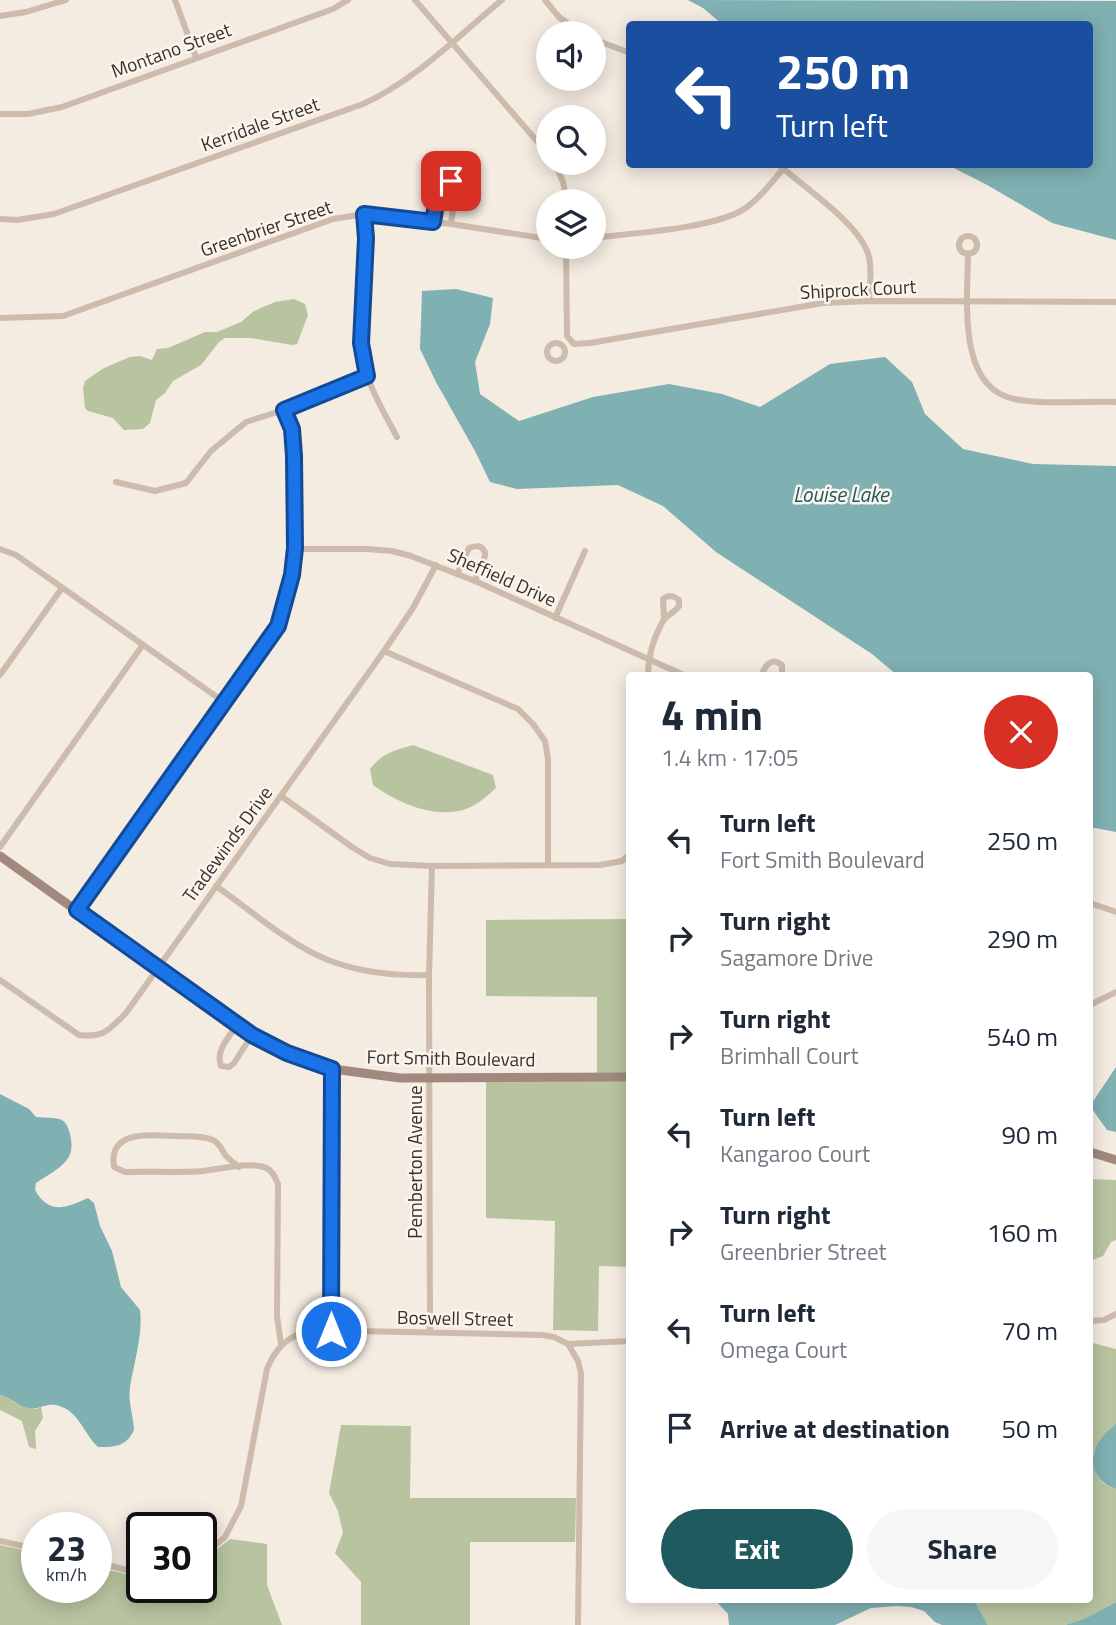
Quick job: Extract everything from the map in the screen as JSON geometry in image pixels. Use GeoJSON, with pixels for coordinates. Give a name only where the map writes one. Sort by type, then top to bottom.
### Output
{"type":"FeatureCollection","features":[{"type":"Feature","properties":{"kind":"street"},"geometry":{"type":"LineString","coordinates":[[0,16],[26,12],[66,0]]}},
{"type":"Feature","properties":{"kind":"street"},"geometry":{"type":"LineString","coordinates":[[176,0],[196,57]]}},
{"type":"Feature","properties":{"kind":"street","name":"Montano Street"},"geometry":{"type":"LineString","coordinates":[[0,114],[28,114],[62,107],[333,9],[348,0]]}},
{"type":"Feature","properties":{"kind":"street"},"geometry":{"type":"LineString","coordinates":[[415,0],[536,140]]}},
{"type":"Feature","properties":{"kind":"street","name":"Kerridale Street"},"geometry":{"type":"LineString","coordinates":[[0,219],[18,220],[54,214],[363,104],[389,92],[415,73],[502,0]]}},
{"type":"Feature","properties":{"kind":"street"},"geometry":{"type":"LineString","coordinates":[[545,0],[564,21]]}},
{"type":"Feature","properties":{"kind":"street"},"geometry":{"type":"LineString","coordinates":[[606,44],[626,51]]}},
{"type":"Feature","properties":{"kind":"street"},"geometry":{"type":"LineString","coordinates":[[606,237],[726,218],[744,209],[762,194],[780,168]]}},
{"type":"Feature","properties":{"kind":"street"},"geometry":{"type":"LineString","coordinates":[[782,168],[852,227],[863,243],[869,256],[869,301]]}},
{"type":"Feature","properties":{"kind":"street"},"geometry":{"type":"LineString","coordinates":[[433,222],[439,187],[442,183],[451,181],[456,188],[451,224]]}},
{"type":"Feature","properties":{"kind":"street"},"geometry":{"type":"LineString","coordinates":[[364,214],[366,238],[361,343],[367,376],[397,437]]}},
{"type":"Feature","properties":{"kind":"street","name":"Greenbrier Street"},"geometry":{"type":"LineString","coordinates":[[0,318],[63,316],[333,219],[364,214],[536,237]]}},
{"type":"Feature","properties":{"kind":"street"},"geometry":{"type":"LineString","coordinates":[[968,253],[970,348],[974,363],[983,379],[996,392],[1013,399],[1116,402]]}},
{"type":"Feature","properties":{"kind":"street"},"geometry":{"type":"LineString","coordinates":[[563,346],[568,338],[566,259]]}},
{"type":"Feature","properties":{"kind":"street","name":"Shiprock Court"},"geometry":{"type":"LineString","coordinates":[[568,338],[574,344],[590,343],[823,303],[1116,302]]}},
{"type":"Feature","properties":{"kind":"street"},"geometry":{"type":"LineString","coordinates":[[116,482],[155,491],[186,483],[211,451],[247,422],[367,376]]}},
{"type":"Feature","properties":{"kind":"street"},"geometry":{"type":"LineString","coordinates":[[77,910],[278,626],[292,575],[295,548],[292,429],[284,410]]}},
{"type":"Feature","properties":{"kind":"street"},"geometry":{"type":"LineString","coordinates":[[457,574],[469,548],[475,545],[485,552],[485,556],[475,581]]}},
{"type":"Feature","properties":{"kind":"street","name":"Sheffield Drive"},"geometry":{"type":"LineString","coordinates":[[295,548],[392,551],[436,565],[678,672]]}},
{"type":"Feature","properties":{"kind":"street"},"geometry":{"type":"LineString","coordinates":[[0,549],[16,555],[224,702]]}},
{"type":"Feature","properties":{"kind":"street"},"geometry":{"type":"LineString","coordinates":[[555,618],[585,551]]}},
{"type":"Feature","properties":{"kind":"street","name":"Tradewinds Drive"},"geometry":{"type":"LineString","coordinates":[[0,980],[79,1035],[93,1037],[104,1034],[126,1013],[384,651],[413,608],[436,565]]}},
{"type":"Feature","properties":{"kind":"street"},"geometry":{"type":"LineString","coordinates":[[0,676],[62,588]]}},
{"type":"Feature","properties":{"kind":"street"},"geometry":{"type":"LineString","coordinates":[[648,672],[649,658],[664,618]]}},
{"type":"Feature","properties":{"kind":"street"},"geometry":{"type":"LineString","coordinates":[[0,847],[142,646]]}},
{"type":"Feature","properties":{"kind":"street"},"geometry":{"type":"LineString","coordinates":[[384,651],[518,709],[533,723],[545,741],[548,759],[548,865]]}},
{"type":"Feature","properties":{"kind":"street"},"geometry":{"type":"LineString","coordinates":[[763,672],[766,666],[776,662],[782,664],[782,672]]}},
{"type":"Feature","properties":{"kind":"street"},"geometry":{"type":"LineString","coordinates":[[281,796],[352,847],[370,858],[390,864],[600,865],[622,861],[626,858]]}},
{"type":"Feature","properties":{"kind":"street","name":"Fort Smith Boulevard"},"geometry":{"type":"LineString","coordinates":[[0,856],[252,1035],[287,1053],[332,1069],[376,1076],[431,1078],[626,1077]]}},
{"type":"Feature","properties":{"kind":"street","name":"Pemberton Avenue"},"geometry":{"type":"LineString","coordinates":[[430,1332],[429,975],[432,866]]}},
{"type":"Feature","properties":{"kind":"street"},"geometry":{"type":"LineString","coordinates":[[215,886],[302,947],[328,960],[377,973],[429,975]]}},
{"type":"Feature","properties":{"kind":"street"},"geometry":{"type":"LineString","coordinates":[[1093,904],[1116,912]]}},
{"type":"Feature","properties":{"kind":"street"},"geometry":{"type":"LineString","coordinates":[[1093,1004],[1116,992]]}},
{"type":"Feature","properties":{"kind":"street"},"geometry":{"type":"LineString","coordinates":[[237,1025],[220,1051],[218,1060],[221,1066],[229,1067],[234,1063],[252,1035]]}},
{"type":"Feature","properties":{"kind":"street"},"geometry":{"type":"LineString","coordinates":[[331,1331],[332,1069]]}},
{"type":"Feature","properties":{"kind":"street"},"geometry":{"type":"LineString","coordinates":[[217,1544],[225,1537],[241,1506],[267,1369],[281,1344],[277,1316],[278,1184],[268,1168],[125,1172],[114,1167],[113,1163],[118,1146],[126,1139],[153,1135],[214,1140],[225,1155],[239,1167]]}},
{"type":"Feature","properties":{"kind":"street"},"geometry":{"type":"LineString","coordinates":[[1093,1154],[1116,1160]]}},
{"type":"Feature","properties":{"kind":"street"},"geometry":{"type":"LineString","coordinates":[[1093,1321],[1104,1320],[1116,1314]]}},
{"type":"Feature","properties":{"kind":"street","name":"Boswell Street"},"geometry":{"type":"LineString","coordinates":[[281,1344],[296,1334],[311,1330],[542,1335],[568,1345],[626,1341]]}},
{"type":"Feature","properties":{"kind":"street"},"geometry":{"type":"LineString","coordinates":[[568,1345],[575,1353],[581,1373],[578,1625]]}},
{"type":"Feature","properties":{"kind":"street"},"geometry":{"type":"LineString","coordinates":[[0,1541],[21,1546]]}},
{"type":"Feature","properties":{"kind":"green space"},"geometry":{"type":"Polygon","coordinates":[[[294,299],[305,304],[308,315],[297,344],[251,338],[225,338],[201,365],[173,381],[156,400],[150,423],[143,429],[124,430],[113,418],[85,408],[85,381],[104,368],[130,357],[140,356],[152,360],[157,349],[168,348],[205,332],[217,332],[241,322],[254,311],[275,302],[294,299]]]}},
{"type":"Feature","properties":{"kind":"green space"},"geometry":{"type":"Polygon","coordinates":[[[413,745],[493,775],[496,788],[467,809],[439,812],[404,803],[373,785],[370,769],[374,764],[389,753],[413,745]]]}},
{"type":"Feature","properties":{"kind":"green space"},"geometry":{"type":"Polygon","coordinates":[[[626,919],[626,1073],[597,1073],[597,997],[486,996],[486,920],[626,919]]]}},
{"type":"Feature","properties":{"kind":"green space"},"geometry":{"type":"Polygon","coordinates":[[[626,1081],[626,1267],[599,1266],[598,1331],[553,1330],[555,1221],[486,1218],[486,1082],[626,1081]]]}},
{"type":"Feature","properties":{"kind":"green space"},"geometry":{"type":"Polygon","coordinates":[[[1093,1179],[1116,1180],[1116,1240],[1111,1242],[1103,1256],[1093,1260],[1093,1179]]]}},
{"type":"Feature","properties":{"kind":"green space"},"geometry":{"type":"Polygon","coordinates":[[[1093,1343],[1116,1349],[1116,1423],[1093,1455],[1093,1343]]]}},
{"type":"Feature","properties":{"kind":"green space"},"geometry":{"type":"Polygon","coordinates":[[[0,1395],[36,1409],[41,1407],[43,1418],[35,1431],[36,1449],[29,1447],[22,1421],[0,1410],[0,1395]]]}},
{"type":"Feature","properties":{"kind":"green space"},"geometry":{"type":"Polygon","coordinates":[[[341,1425],[411,1426],[410,1498],[576,1498],[575,1542],[470,1542],[470,1625],[361,1625],[361,1582],[335,1553],[343,1533],[338,1511],[329,1493],[341,1425]]]}},
{"type":"Feature","properties":{"kind":"green space"},"geometry":{"type":"Polygon","coordinates":[[[1093,1462],[1099,1478],[1116,1489],[1116,1602],[1086,1618],[1065,1625],[988,1625],[976,1603],[1093,1603],[1093,1462]]]}},
{"type":"Feature","properties":{"kind":"green space"},"geometry":{"type":"Polygon","coordinates":[[[230,1539],[267,1544],[267,1585],[282,1625],[0,1625],[0,1545],[21,1550],[21,1603],[112,1603],[112,1571],[126,1574],[126,1603],[217,1603],[217,1549],[230,1539]]]}},
{"type":"Feature","properties":{"kind":"water"},"geometry":{"type":"Polygon","coordinates":[[[688,0],[1116,1],[1116,240],[1052,223],[954,168],[1093,168],[1093,21],[718,21],[688,0]]]}},
{"type":"Feature","properties":{"kind":"water","name":"Louise Lake"},"geometry":{"type":"Polygon","coordinates":[[[456,289],[493,298],[490,324],[475,362],[480,394],[519,421],[593,397],[669,384],[722,394],[760,407],[830,364],[885,357],[912,382],[925,414],[963,449],[1033,464],[1116,466],[1116,832],[1093,828],[1093,672],[893,672],[872,654],[716,552],[663,506],[618,485],[517,489],[490,482],[420,349],[422,291],[456,289]]]}},
{"type":"Feature","properties":{"kind":"water"},"geometry":{"type":"Polygon","coordinates":[[[1116,1067],[1116,1132],[1107,1130],[1093,1110],[1093,1102],[1116,1067]]]}},
{"type":"Feature","properties":{"kind":"water"},"geometry":{"type":"Polygon","coordinates":[[[0,1094],[29,1109],[36,1117],[59,1119],[67,1125],[71,1142],[68,1157],[58,1168],[36,1183],[35,1190],[40,1198],[52,1206],[65,1206],[88,1198],[94,1203],[100,1226],[112,1251],[121,1287],[140,1310],[139,1339],[130,1387],[134,1430],[127,1440],[119,1445],[98,1447],[75,1417],[64,1408],[52,1405],[29,1408],[0,1395],[0,1094]]]}},
{"type":"Feature","properties":{"kind":"water"},"geometry":{"type":"Polygon","coordinates":[[[1116,1423],[1116,1489],[1107,1485],[1096,1473],[1093,1458],[1098,1442],[1116,1423]]]}},
{"type":"Feature","properties":{"kind":"water"},"geometry":{"type":"Polygon","coordinates":[[[1116,1602],[1116,1625],[1065,1625],[1086,1618],[1116,1602]]]}},
{"type":"Feature","properties":{"kind":"water"},"geometry":{"type":"Polygon","coordinates":[[[718,1603],[976,1603],[988,1625],[942,1625],[924,1611],[897,1606],[871,1608],[835,1625],[729,1625],[728,1614],[718,1603]]]}},
{"type":"Feature","properties":{"kind":"route"},"geometry":{"type":"LineString","coordinates":[[331,1331],[332,1069],[287,1053],[252,1035],[77,910],[278,626],[287,601],[295,548],[292,429],[284,410],[367,376],[361,343],[366,238],[364,214],[433,222],[439,187],[442,183],[451,181]]}}]}
